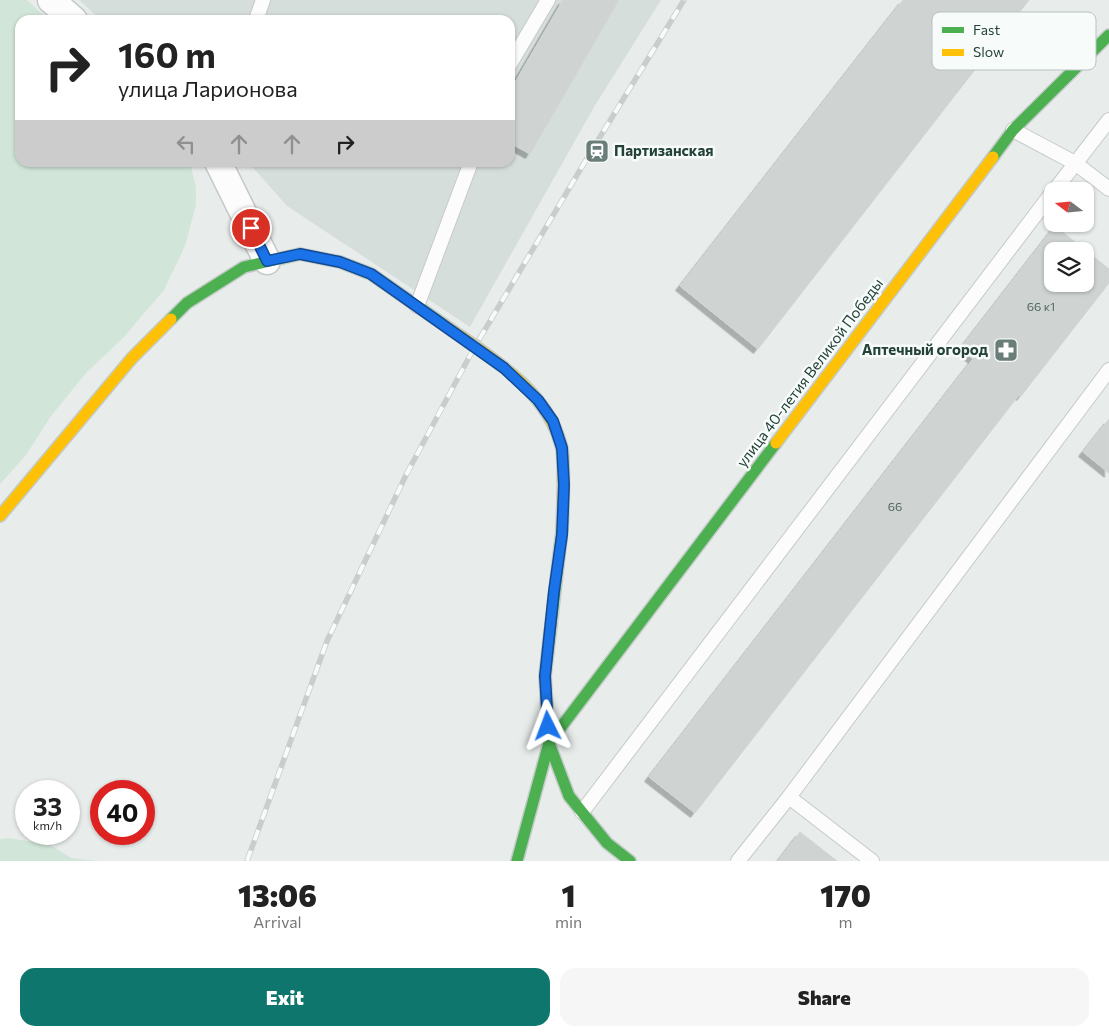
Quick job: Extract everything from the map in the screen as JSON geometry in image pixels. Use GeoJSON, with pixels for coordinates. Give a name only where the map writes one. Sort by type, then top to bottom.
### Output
{"type":"FeatureCollection","features":[{"type":"Feature","properties":{"kind":"street"},"geometry":{"type":"LineString","coordinates":[[51,0],[68,15]]}},
{"type":"Feature","properties":{"kind":"street","name":"улица 40-летия Великой Победы"},"geometry":{"type":"LineString","coordinates":[[1096,47],[1109,34]]}},
{"type":"Feature","properties":{"kind":"street","name":"улица 40-летия Великой Победы"},"geometry":{"type":"LineString","coordinates":[[550,742],[1013,130],[1073,70]]}},
{"type":"Feature","properties":{"kind":"street"},"geometry":{"type":"LineString","coordinates":[[220,167],[267,261]]}},
{"type":"Feature","properties":{"kind":"street"},"geometry":{"type":"LineString","coordinates":[[0,516],[132,358],[187,303],[244,267],[300,254],[340,262],[371,274],[504,368],[538,400],[553,421],[562,448],[564,485],[562,535],[545,676],[550,742],[569,796],[607,843],[630,861]]}},
{"type":"Feature","properties":{"kind":"street"},"geometry":{"type":"LineString","coordinates":[[517,861],[550,742]]}},
{"type":"Feature","properties":{"kind":"lane"},"geometry":{"type":"LineString","coordinates":[[258,15],[263,0]]}},
{"type":"Feature","properties":{"kind":"lane"},"geometry":{"type":"LineString","coordinates":[[515,56],[548,0]]}},
{"type":"Feature","properties":{"kind":"lane"},"geometry":{"type":"LineString","coordinates":[[1061,182],[1109,120]]}},
{"type":"Feature","properties":{"kind":"lane"},"geometry":{"type":"LineString","coordinates":[[1013,130],[1075,163],[1109,189]]}},
{"type":"Feature","properties":{"kind":"lane"},"geometry":{"type":"LineString","coordinates":[[417,306],[469,167]]}},
{"type":"Feature","properties":{"kind":"lane"},"geometry":{"type":"LineString","coordinates":[[582,812],[1044,204]]}},
{"type":"Feature","properties":{"kind":"lane"},"geometry":{"type":"LineString","coordinates":[[738,861],[789,797],[1109,370]]}},
{"type":"Feature","properties":{"kind":"lane"},"geometry":{"type":"LineString","coordinates":[[789,797],[872,861]]}},
{"type":"Feature","properties":{"kind":"shaded area"},"geometry":{"type":"Polygon","coordinates":[[[79,0],[661,0],[594,107],[470,327],[287,206],[253,167],[515,167],[515,15],[96,15],[79,0]]]}},
{"type":"Feature","properties":{"kind":"green space"},"geometry":{"type":"Polygon","coordinates":[[[0,0],[27,0],[44,15],[15,15],[15,167],[191,167],[196,187],[196,205],[185,246],[164,290],[123,338],[86,373],[51,416],[26,455],[0,484],[0,0]]]}},
{"type":"Feature","properties":{"kind":"green space"},"geometry":{"type":"Polygon","coordinates":[[[0,839],[15,839],[15,845],[51,845],[71,858],[98,861],[0,861],[0,839]]]}},
{"type":"Feature","properties":{"kind":"building"},"geometry":{"type":"Polygon","coordinates":[[[563,0],[619,0],[530,154],[515,146],[515,82],[563,0]]]}},
{"type":"Feature","properties":{"kind":"building"},"geometry":{"type":"Polygon","coordinates":[[[903,0],[1029,0],[1020,12],[932,12],[932,70],[975,70],[758,349],[680,286],[903,0]]]}},
{"type":"Feature","properties":{"kind":"building"},"geometry":{"type":"Polygon","coordinates":[[[1050,232],[1063,232],[1075,242],[1044,242],[1044,292],[1094,292],[1094,257],[1109,269],[1109,283],[1021,396],[1019,395],[695,813],[649,777],[973,359],[960,349],[1050,232]]]}},
{"type":"Feature","properties":{"kind":"building"},"geometry":{"type":"Polygon","coordinates":[[[1109,419],[1109,473],[1083,452],[1109,419]]]}},
{"type":"Feature","properties":{"kind":"building"},"geometry":{"type":"Polygon","coordinates":[[[800,832],[837,861],[778,861],[800,832]]]}},
{"type":"Feature","properties":{"kind":"railway"},"geometry":{"type":"LineString","coordinates":[[247,861],[327,641],[406,475],[474,348],[684,0]]}},
{"type":"Feature","properties":{"kind":"traffic: fast"},"geometry":{"type":"LineString","coordinates":[[1096,48],[1109,35]]}},
{"type":"Feature","properties":{"kind":"traffic: fast"},"geometry":{"type":"LineString","coordinates":[[993,157],[1013,130],[1074,70]]}},
{"type":"Feature","properties":{"kind":"traffic: fast"},"geometry":{"type":"LineString","coordinates":[[171,319],[187,303],[244,267],[300,254],[340,262],[371,274],[443,324]]}},
{"type":"Feature","properties":{"kind":"traffic: fast"},"geometry":{"type":"LineString","coordinates":[[549,743],[776,443]]}},
{"type":"Feature","properties":{"kind":"traffic: fast"},"geometry":{"type":"LineString","coordinates":[[517,861],[549,743],[545,676],[562,530]]}},
{"type":"Feature","properties":{"kind":"traffic: fast"},"geometry":{"type":"LineString","coordinates":[[549,743],[569,796],[607,843],[630,861]]}},
{"type":"Feature","properties":{"kind":"traffic: slow"},"geometry":{"type":"LineString","coordinates":[[776,443],[993,157]]}},
{"type":"Feature","properties":{"kind":"traffic: slow"},"geometry":{"type":"LineString","coordinates":[[0,516],[132,358],[171,319]]}},
{"type":"Feature","properties":{"kind":"traffic: slow"},"geometry":{"type":"LineString","coordinates":[[443,324],[513,375],[543,407],[553,425],[563,454],[562,530]]}},
{"type":"Feature","properties":{"kind":"place","name":"Партизанская"},"geometry":{"type":"Point","coordinates":[597,151]}},
{"type":"Feature","properties":{"kind":"place","name":"Аптечный огород"},"geometry":{"type":"Point","coordinates":[1006,350]}},
{"type":"Feature","properties":{"kind":"route"},"geometry":{"type":"LineString","coordinates":[[251,228],[267,261],[300,254],[340,262],[371,274],[504,368],[538,400],[553,421],[562,448],[564,485],[562,535],[545,676],[548,726]]}}]}
